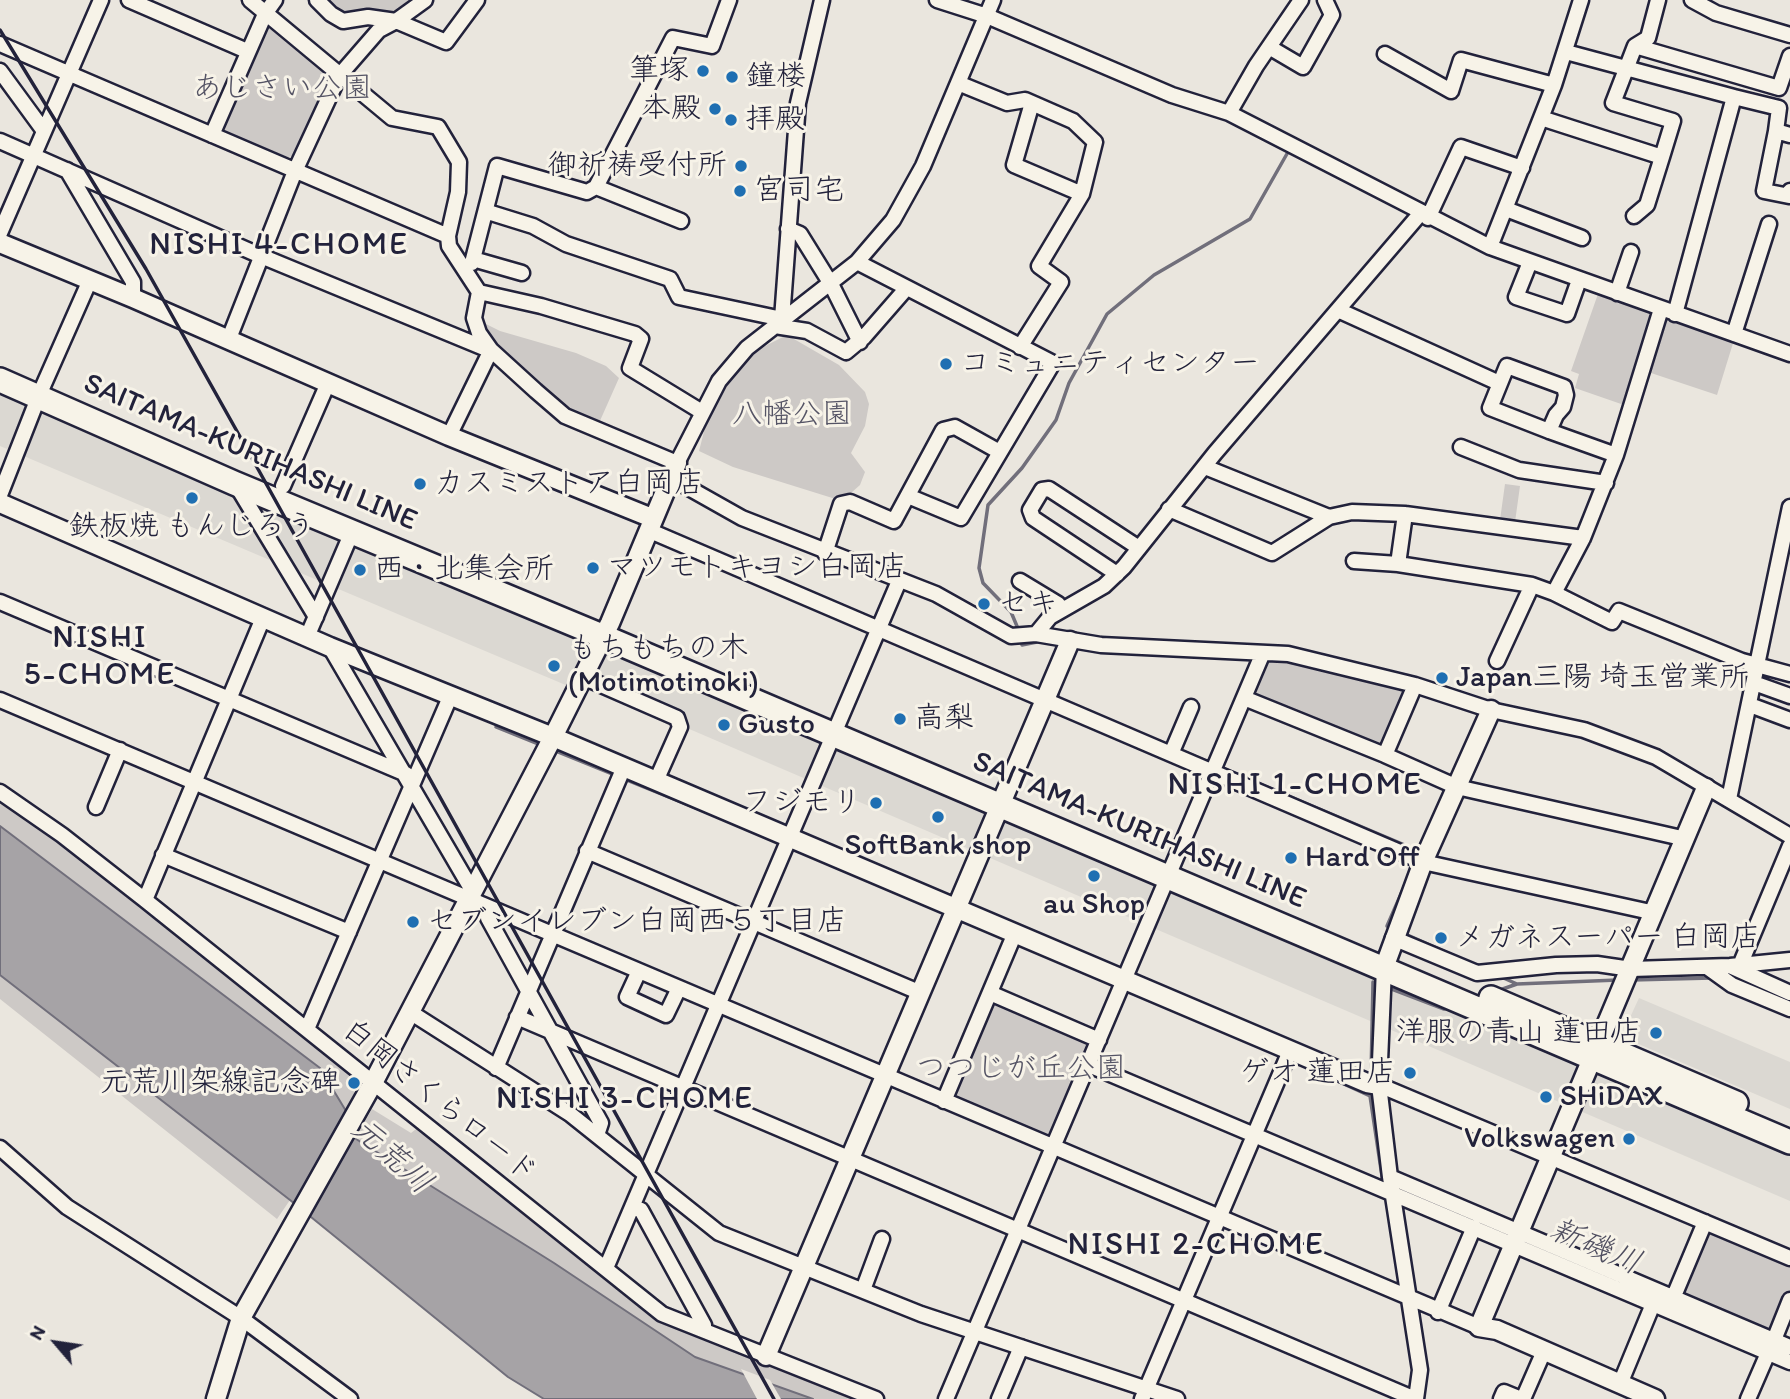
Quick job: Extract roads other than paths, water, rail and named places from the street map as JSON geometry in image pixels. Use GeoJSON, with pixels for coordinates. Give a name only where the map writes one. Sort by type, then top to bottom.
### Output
{"type":"FeatureCollection","features":[{"type":"Feature","properties":{"kind":"main road","name":"SAITAMA-KURIHASHI LINE"},"geometry":{"type":"LineString","coordinates":[[0,364],[42,390],[234,482],[352,532],[606,629]]}},
{"type":"Feature","properties":{"kind":"main road","name":"SAITAMA-KURIHASHI LINE"},"geometry":{"type":"LineString","coordinates":[[0,380],[42,390],[283,486],[606,629],[1003,799],[1171,870],[1388,954],[1790,1142]]}},
{"type":"Feature","properties":{"kind":"main road","name":"SAITAMA-KURIHASHI LINE"},"geometry":{"type":"LineString","coordinates":[[1596,1052],[1790,1127]]}},
{"type":"Feature","properties":{"kind":"street"},"geometry":{"type":"LineString","coordinates":[[0,233],[101,0]]}},
{"type":"Feature","properties":{"kind":"street"},"geometry":{"type":"LineString","coordinates":[[129,0],[247,51]]}},
{"type":"Feature","properties":{"kind":"street"},"geometry":{"type":"LineString","coordinates":[[250,0],[392,118],[438,127],[459,162],[458,192],[448,236],[449,246],[479,292],[474,318],[479,333],[491,350],[565,416],[674,470],[742,518],[825,553],[936,594],[1011,636],[1035,634],[1070,643],[1288,654],[1415,685],[1491,710],[1596,735],[1656,757],[1790,836]]}},
{"type":"Feature","properties":{"kind":"street"},"geometry":{"type":"LineString","coordinates":[[212,135],[247,51],[275,0]]}},
{"type":"Feature","properties":{"kind":"street"},"geometry":{"type":"LineString","coordinates":[[317,0],[343,21],[368,17],[396,21],[446,42],[477,0]]}},
{"type":"Feature","properties":{"kind":"street"},"geometry":{"type":"LineString","coordinates":[[228,341],[295,171],[339,76],[379,30],[425,0]]}},
{"type":"Feature","properties":{"kind":"street"},"geometry":{"type":"LineString","coordinates":[[522,273],[473,261],[488,212],[497,166],[587,192],[596,187],[673,38],[712,46],[729,0]]}},
{"type":"Feature","properties":{"kind":"street"},"geometry":{"type":"LineString","coordinates":[[778,323],[798,103],[822,0]]}},
{"type":"Feature","properties":{"kind":"street"},"geometry":{"type":"LineString","coordinates":[[937,0],[988,16],[1172,95],[1229,113],[1356,177],[1424,216],[1490,247],[1790,354]]}},
{"type":"Feature","properties":{"kind":"street"},"geometry":{"type":"LineString","coordinates":[[215,1399],[241,1318],[373,1083],[553,737],[606,629],[674,470],[719,381],[747,348],[831,284],[878,242],[904,202],[993,0]]}},
{"type":"Feature","properties":{"kind":"street"},"geometry":{"type":"LineString","coordinates":[[1229,113],[1301,0]]}},
{"type":"Feature","properties":{"kind":"street"},"geometry":{"type":"LineString","coordinates":[[1269,47],[1303,67],[1332,15],[1325,0]]}},
{"type":"Feature","properties":{"kind":"street"},"geometry":{"type":"LineString","coordinates":[[1490,247],[1554,85],[1581,0]]}},
{"type":"Feature","properties":{"kind":"street"},"geometry":{"type":"LineString","coordinates":[[1634,216],[1647,205],[1673,121],[1613,103],[1635,46],[1648,38],[1658,0]]}},
{"type":"Feature","properties":{"kind":"street"},"geometry":{"type":"LineString","coordinates":[[1692,0],[1716,13],[1790,35]]}},
{"type":"Feature","properties":{"kind":"street"},"geometry":{"type":"LineString","coordinates":[[0,44],[448,236]]}},
{"type":"Feature","properties":{"kind":"street"},"geometry":{"type":"LineString","coordinates":[[1635,46],[1779,88],[1790,56]]}},
{"type":"Feature","properties":{"kind":"street"},"geometry":{"type":"LineString","coordinates":[[1566,52],[1779,108],[1783,133],[1764,191],[1789,196],[1790,191]]}},
{"type":"Feature","properties":{"kind":"street"},"geometry":{"type":"LineString","coordinates":[[1385,54],[1451,91],[1461,60],[1554,85]]}},
{"type":"Feature","properties":{"kind":"street"},"geometry":{"type":"LineString","coordinates":[[0,71],[44,131]]}},
{"type":"Feature","properties":{"kind":"street"},"geometry":{"type":"LineString","coordinates":[[958,83],[1007,103],[1025,100],[1032,103],[1073,121],[1095,142],[1082,194],[1040,266],[1061,282],[1020,347]]}},
{"type":"Feature","properties":{"kind":"street"},"geometry":{"type":"LineString","coordinates":[[1675,314],[1734,97]]}},
{"type":"Feature","properties":{"kind":"street"},"geometry":{"type":"LineString","coordinates":[[1032,103],[1014,165],[1082,194]]}},
{"type":"Feature","properties":{"kind":"street"},"geometry":{"type":"LineString","coordinates":[[1541,118],[1662,158]]}},
{"type":"Feature","properties":{"kind":"street"},"geometry":{"type":"LineString","coordinates":[[0,141],[261,256],[491,350]]}},
{"type":"Feature","properties":{"kind":"street"},"geometry":{"type":"LineString","coordinates":[[1035,634],[1050,617],[1104,586],[1117,574],[1338,310],[1424,216],[1461,147],[1522,168]]}},
{"type":"Feature","properties":{"kind":"street"},"geometry":{"type":"LineString","coordinates":[[67,170],[133,282],[133,298]]}},
{"type":"Feature","properties":{"kind":"street"},"geometry":{"type":"LineString","coordinates":[[596,187],[681,221]]}},
{"type":"Feature","properties":{"kind":"street"},"geometry":{"type":"LineString","coordinates":[[1506,209],[1582,238]]}},
{"type":"Feature","properties":{"kind":"street"},"geometry":{"type":"LineString","coordinates":[[488,212],[533,226],[566,244],[670,279],[679,297],[807,331],[846,352],[860,342],[905,290]]}},
{"type":"Feature","properties":{"kind":"street"},"geometry":{"type":"LineString","coordinates":[[1734,334],[1769,224]]}},
{"type":"Feature","properties":{"kind":"street"},"geometry":{"type":"LineString","coordinates":[[788,229],[800,234],[831,284],[860,342]]}},
{"type":"Feature","properties":{"kind":"street"},"geometry":{"type":"LineString","coordinates":[[0,243],[133,298],[650,524],[878,628],[1423,862],[1655,913]]}},
{"type":"Feature","properties":{"kind":"street"},"geometry":{"type":"LineString","coordinates":[[1617,293],[1631,252]]}},
{"type":"Feature","properties":{"kind":"street"},"geometry":{"type":"LineString","coordinates":[[857,262],[905,290],[1053,363],[998,451],[961,518],[908,496]]}},
{"type":"Feature","properties":{"kind":"street"},"geometry":{"type":"LineString","coordinates":[[1530,262],[1516,297],[1567,314],[1579,280]]}},
{"type":"Feature","properties":{"kind":"street"},"geometry":{"type":"LineString","coordinates":[[0,495],[90,280]]}},
{"type":"Feature","properties":{"kind":"street"},"geometry":{"type":"LineString","coordinates":[[479,292],[541,306],[635,334],[641,339],[631,368],[702,412]]}},
{"type":"Feature","properties":{"kind":"street"},"geometry":{"type":"LineString","coordinates":[[1554,593],[1583,538],[1606,483],[1661,309]]}},
{"type":"Feature","properties":{"kind":"street"},"geometry":{"type":"LineString","coordinates":[[1338,310],[1499,383]]}},
{"type":"Feature","properties":{"kind":"street"},"geometry":{"type":"LineString","coordinates":[[449,436],[491,350]]}},
{"type":"Feature","properties":{"kind":"street"},"geometry":{"type":"LineString","coordinates":[[1549,431],[1563,407],[1566,395],[1564,387],[1507,366],[1490,408],[1549,431],[1616,455]]}},
{"type":"Feature","properties":{"kind":"street"},"geometry":{"type":"LineString","coordinates":[[283,486],[328,383]]}},
{"type":"Feature","properties":{"kind":"street"},"geometry":{"type":"LineString","coordinates":[[825,553],[841,505],[850,502],[894,521],[943,430],[955,426],[998,451]]}},
{"type":"Feature","properties":{"kind":"street"},"geometry":{"type":"LineString","coordinates":[[1461,447],[1519,470],[1606,483]]}},
{"type":"Feature","properties":{"kind":"street"},"geometry":{"type":"LineString","coordinates":[[1205,467],[1329,517]]}},
{"type":"Feature","properties":{"kind":"street"},"geometry":{"type":"LineString","coordinates":[[234,482],[316,617]]}},
{"type":"Feature","properties":{"kind":"street"},"geometry":{"type":"LineString","coordinates":[[1117,574],[1033,518],[1030,510],[1042,490],[1049,489],[1139,548]]}},
{"type":"Feature","properties":{"kind":"street"},"geometry":{"type":"LineString","coordinates":[[0,503],[330,647],[553,737],[1290,1051],[1552,1156],[1790,1258]]}},
{"type":"Feature","properties":{"kind":"street"},"geometry":{"type":"LineString","coordinates":[[1730,799],[1790,508]]}},
{"type":"Feature","properties":{"kind":"street"},"geometry":{"type":"LineString","coordinates":[[1169,509],[1272,553],[1329,517],[1352,512],[1405,514],[1583,538]]}},
{"type":"Feature","properties":{"kind":"street"},"geometry":{"type":"LineString","coordinates":[[1398,564],[1405,514]]}},
{"type":"Feature","properties":{"kind":"street"},"geometry":{"type":"LineString","coordinates":[[307,637],[352,532]]}},
{"type":"Feature","properties":{"kind":"street"},"geometry":{"type":"LineString","coordinates":[[1354,561],[1398,564],[1532,585],[1612,622],[1619,611],[1742,661],[1790,674]]}},
{"type":"Feature","properties":{"kind":"street"},"geometry":{"type":"LineString","coordinates":[[606,1268],[899,581]]}},
{"type":"Feature","properties":{"kind":"street"},"geometry":{"type":"LineString","coordinates":[[1020,581],[1062,609]]}},
{"type":"Feature","properties":{"kind":"street"},"geometry":{"type":"LineString","coordinates":[[1497,661],[1532,585]]}},
{"type":"Feature","properties":{"kind":"street"},"geometry":{"type":"LineString","coordinates":[[0,602],[229,698],[410,780]]}},
{"type":"Feature","properties":{"kind":"street"},"geometry":{"type":"LineString","coordinates":[[145,900],[263,618]]}},
{"type":"Feature","properties":{"kind":"street"},"geometry":{"type":"LineString","coordinates":[[766,1356],[1070,643]]}},
{"type":"Feature","properties":{"kind":"street"},"geometry":{"type":"LineString","coordinates":[[330,647],[410,780],[471,893]]}},
{"type":"Feature","properties":{"kind":"street"},"geometry":{"type":"LineString","coordinates":[[946,1399],[1262,654]]}},
{"type":"Feature","properties":{"kind":"street"},"geometry":{"type":"LineString","coordinates":[[583,677],[677,718],[680,727],[656,781]]}},
{"type":"Feature","properties":{"kind":"street"},"geometry":{"type":"LineString","coordinates":[[1754,683],[1790,696]]}},
{"type":"Feature","properties":{"kind":"street"},"geometry":{"type":"LineString","coordinates":[[1385,755],[1415,685]]}},
{"type":"Feature","properties":{"kind":"street"},"geometry":{"type":"LineString","coordinates":[[307,1030],[380,860],[410,780],[450,697]]}},
{"type":"Feature","properties":{"kind":"street"},"geometry":{"type":"LineString","coordinates":[[1244,698],[1457,787],[1686,839]]}},
{"type":"Feature","properties":{"kind":"street"},"geometry":{"type":"LineString","coordinates":[[0,700],[380,860],[471,893],[489,908],[1437,1312],[1497,1331],[1655,1399]]}},
{"type":"Feature","properties":{"kind":"street"},"geometry":{"type":"LineString","coordinates":[[1749,705],[1790,720]]}},
{"type":"Feature","properties":{"kind":"street"},"geometry":{"type":"LineString","coordinates":[[1171,754],[1191,707]]}},
{"type":"Feature","properties":{"kind":"street"},"geometry":{"type":"LineString","coordinates":[[517,1017],[1416,1399],[1420,1370],[1390,1177],[1379,1085],[1388,954],[1423,862],[1491,710]]}},
{"type":"Feature","properties":{"kind":"street"},"geometry":{"type":"LineString","coordinates":[[96,807],[120,750]]}},
{"type":"Feature","properties":{"kind":"street"},"geometry":{"type":"LineString","coordinates":[[496,1068],[624,767]]}},
{"type":"Feature","properties":{"kind":"street"},"geometry":{"type":"LineString","coordinates":[[1479,1327],[1706,788]]}},
{"type":"Feature","properties":{"kind":"street","name":"白岡さくらロード"},"geometry":{"type":"LineString","coordinates":[[0,792],[62,835],[145,900],[662,1314],[876,1399]]}},
{"type":"Feature","properties":{"kind":"street"},"geometry":{"type":"LineString","coordinates":[[1736,965],[1790,846]]}},
{"type":"Feature","properties":{"kind":"street"},"geometry":{"type":"LineString","coordinates":[[587,851],[921,993]]}},
{"type":"Feature","properties":{"kind":"street"},"geometry":{"type":"LineString","coordinates":[[163,855],[349,932]]}},
{"type":"Feature","properties":{"kind":"street"},"geometry":{"type":"LineString","coordinates":[[489,908],[488,918],[601,1123],[597,1135]]}},
{"type":"Feature","properties":{"kind":"street"},"geometry":{"type":"LineString","coordinates":[[944,1101],[1015,933]]}},
{"type":"Feature","properties":{"kind":"street"},"geometry":{"type":"LineString","coordinates":[[1388,954],[1478,973],[1597,964],[1631,969],[1707,967],[1790,960]]}},
{"type":"Feature","properties":{"kind":"street"},"geometry":{"type":"LineString","coordinates":[[1736,965],[1790,993]]}},
{"type":"Feature","properties":{"kind":"street"},"geometry":{"type":"LineString","coordinates":[[1707,967],[1732,985],[1790,1009]]}},
{"type":"Feature","properties":{"kind":"street"},"geometry":{"type":"LineString","coordinates":[[639,971],[627,997],[666,1015],[679,988]]}},
{"type":"Feature","properties":{"kind":"street"},"geometry":{"type":"LineString","coordinates":[[990,993],[1099,1040]]}},
{"type":"Feature","properties":{"kind":"street"},"geometry":{"type":"LineString","coordinates":[[410,1012],[570,1114],[719,1233],[863,1290],[1144,1394],[1177,1399]]}},
{"type":"Feature","properties":{"kind":"street"},"geometry":{"type":"LineString","coordinates":[[1144,1394],[1290,1051]]}},
{"type":"Feature","properties":{"kind":"street"},"geometry":{"type":"LineString","coordinates":[[1089,1065],[1474,1227],[1517,1238],[1674,1296],[1772,1346],[1790,1362]]}},
{"type":"Feature","properties":{"kind":"street"},"geometry":{"type":"LineString","coordinates":[[0,1148],[67,1207],[241,1318],[350,1399]]}},
{"type":"Feature","properties":{"kind":"street"},"geometry":{"type":"LineString","coordinates":[[1390,1177],[1653,1304],[1772,1346],[1790,1346]]}},
{"type":"Feature","properties":{"kind":"street"},"geometry":{"type":"LineString","coordinates":[[632,1206],[641,1210],[704,1325],[703,1330]]}},
{"type":"Feature","properties":{"kind":"street"},"geometry":{"type":"LineString","coordinates":[[1674,1296],[1705,1222]]}},
{"type":"Feature","properties":{"kind":"street"},"geometry":{"type":"LineString","coordinates":[[1437,1312],[1474,1227]]}},
{"type":"Feature","properties":{"kind":"street"},"geometry":{"type":"LineString","coordinates":[[863,1290],[882,1239]]}},
{"type":"Feature","properties":{"kind":"street"},"geometry":{"type":"LineString","coordinates":[[1620,1384],[1653,1304]]}},
{"type":"Feature","properties":{"kind":"street"},"geometry":{"type":"LineString","coordinates":[[1748,1399],[1788,1309]]}},
{"type":"Feature","properties":{"kind":"street"},"geometry":{"type":"LineString","coordinates":[[999,1399],[1021,1347]]}},
{"type":"Feature","properties":{"kind":"street"},"geometry":{"type":"LineString","coordinates":[[1501,1399],[1504,1392],[1522,1399],[1545,1351]]}},
{"type":"Feature","properties":{"kind":"waterway"},"geometry":{"type":"LineString","coordinates":[[1019,631],[1011,612],[983,583],[979,568],[988,505],[1022,468],[1056,420],[1069,383],[1107,314],[1154,275],[1250,219],[1288,152]]}},
{"type":"Feature","properties":{"kind":"waterway"},"geometry":{"type":"LineString","coordinates":[[1021,639],[1022,645],[1042,641]]}},
{"type":"Feature","properties":{"kind":"waterway"},"geometry":{"type":"LineString","coordinates":[[1062,700],[1058,699],[1058,692],[1077,646]]}},
{"type":"Feature","properties":{"kind":"waterway"},"geometry":{"type":"LineString","coordinates":[[496,727],[543,746]]}},
{"type":"Feature","properties":{"kind":"waterway"},"geometry":{"type":"LineString","coordinates":[[1149,737],[1171,746]]}},
{"type":"Feature","properties":{"kind":"waterway"},"geometry":{"type":"LineString","coordinates":[[1178,749],[1213,764]]}},
{"type":"Feature","properties":{"kind":"waterway"},"geometry":{"type":"LineString","coordinates":[[553,750],[617,776]]}},
{"type":"Feature","properties":{"kind":"waterway"},"geometry":{"type":"LineString","coordinates":[[1220,767],[1419,851],[1418,855]]}},
{"type":"Feature","properties":{"kind":"waterway"},"geometry":{"type":"LineString","coordinates":[[624,779],[718,817]]}},
{"type":"Feature","properties":{"kind":"waterway"},"geometry":{"type":"LineString","coordinates":[[1393,928],[1387,926],[1408,878]]}},
{"type":"Feature","properties":{"kind":"waterway"},"geometry":{"type":"LineString","coordinates":[[1403,933],[1457,957]]}},
{"type":"Feature","properties":{"kind":"waterway"},"geometry":{"type":"LineString","coordinates":[[1499,976],[1517,984]]}},
{"type":"Feature","properties":{"kind":"waterway"},"geometry":{"type":"LineString","coordinates":[[1730,977],[1769,991]]}},
{"type":"Feature","properties":{"kind":"waterway"},"geometry":{"type":"LineString","coordinates":[[1632,980],[1712,978]]}},
{"type":"Feature","properties":{"kind":"waterway"},"geometry":{"type":"LineString","coordinates":[[1497,991],[1517,984],[1618,980]]}},
{"type":"Feature","properties":{"kind":"waterway"},"geometry":{"type":"LineString","coordinates":[[1371,1077],[1373,982],[1378,984]]}},
{"type":"Feature","properties":{"kind":"waterway"},"geometry":{"type":"LineString","coordinates":[[1389,988],[1444,1009],[1450,1007]]}},
{"type":"Feature","properties":{"kind":"waterway"},"geometry":{"type":"LineString","coordinates":[[1298,1063],[1370,1096],[1383,1183]]}},
{"type":"Feature","properties":{"kind":"railway"},"geometry":{"type":"LineString","coordinates":[[0,30],[146,269],[774,1399]]}},
{"type":"Feature","properties":{"kind":"place","name":"筆塚"},"geometry":{"type":"Point","coordinates":[703,71]}},
{"type":"Feature","properties":{"kind":"place","name":"鐘楼"},"geometry":{"type":"Point","coordinates":[732,77]}},
{"type":"Feature","properties":{"kind":"place","name":"本殿"},"geometry":{"type":"Point","coordinates":[715,109]}},
{"type":"Feature","properties":{"kind":"place","name":"拝殿"},"geometry":{"type":"Point","coordinates":[731,120]}},
{"type":"Feature","properties":{"kind":"place","name":"御祈祷受付所"},"geometry":{"type":"Point","coordinates":[741,166]}},
{"type":"Feature","properties":{"kind":"place","name":"宮司宅"},"geometry":{"type":"Point","coordinates":[740,191]}},
{"type":"Feature","properties":{"kind":"place","name":"コミュニティセンター"},"geometry":{"type":"Point","coordinates":[946,364]}},
{"type":"Feature","properties":{"kind":"place","name":"カスミストア白岡店"},"geometry":{"type":"Point","coordinates":[420,484]}},
{"type":"Feature","properties":{"kind":"place","name":"鉄板焼 もんじろう"},"geometry":{"type":"Point","coordinates":[192,498]}},
{"type":"Feature","properties":{"kind":"place","name":"マツモトキヨシ白岡店"},"geometry":{"type":"Point","coordinates":[593,568]}},
{"type":"Feature","properties":{"kind":"place","name":"西・北集会所"},"geometry":{"type":"Point","coordinates":[360,570]}},
{"type":"Feature","properties":{"kind":"place","name":"セキ"},"geometry":{"type":"Point","coordinates":[984,604]}},
{"type":"Feature","properties":{"kind":"place","name":"もちもちの木 (Motimotinoki)"},"geometry":{"type":"Point","coordinates":[554,666]}},
{"type":"Feature","properties":{"kind":"place","name":"Japan三陽 埼玉営業所"},"geometry":{"type":"Point","coordinates":[1442,678]}},
{"type":"Feature","properties":{"kind":"place","name":"高梨"},"geometry":{"type":"Point","coordinates":[900,719]}},
{"type":"Feature","properties":{"kind":"place","name":"Gusto"},"geometry":{"type":"Point","coordinates":[724,725]}},
{"type":"Feature","properties":{"kind":"place","name":"フジモリ"},"geometry":{"type":"Point","coordinates":[876,803]}},
{"type":"Feature","properties":{"kind":"place","name":"SoftBank shop"},"geometry":{"type":"Point","coordinates":[938,817]}},
{"type":"Feature","properties":{"kind":"place","name":"Hard Off"},"geometry":{"type":"Point","coordinates":[1291,858]}},
{"type":"Feature","properties":{"kind":"place","name":"au Shop"},"geometry":{"type":"Point","coordinates":[1094,876]}},
{"type":"Feature","properties":{"kind":"place","name":"セブンイレブン白岡西５丁目店"},"geometry":{"type":"Point","coordinates":[413,922]}},
{"type":"Feature","properties":{"kind":"place","name":"メガネスーパー 白岡店"},"geometry":{"type":"Point","coordinates":[1441,938]}},
{"type":"Feature","properties":{"kind":"place","name":"洋服の青山 蓮田店"},"geometry":{"type":"Point","coordinates":[1656,1033]}},
{"type":"Feature","properties":{"kind":"place","name":"ゲオ 蓮田店"},"geometry":{"type":"Point","coordinates":[1410,1073]}},
{"type":"Feature","properties":{"kind":"place","name":"元荒川架線記念碑"},"geometry":{"type":"Point","coordinates":[354,1083]}},
{"type":"Feature","properties":{"kind":"place","name":"SHiDAX"},"geometry":{"type":"Point","coordinates":[1546,1097]}},
{"type":"Feature","properties":{"kind":"place","name":"Volkswagen"},"geometry":{"type":"Point","coordinates":[1629,1139]}},
{"type":"Feature","properties":{"kind":"district","name":"NISHI 4-CHOME"},"geometry":{"type":"Point","coordinates":[279,246]}},
{"type":"Feature","properties":{"kind":"district","name":"NISHI 5-CHOME"},"geometry":{"type":"Point","coordinates":[100,658]}},
{"type":"Feature","properties":{"kind":"district","name":"NISHI 1-CHOME"},"geometry":{"type":"Point","coordinates":[1295,786]}},
{"type":"Feature","properties":{"kind":"district","name":"NISHI 3-CHOME"},"geometry":{"type":"Point","coordinates":[625,1100]}},
{"type":"Feature","properties":{"kind":"district","name":"NISHI 2-CHOME"},"geometry":{"type":"Point","coordinates":[1196,1246]}},
{"type":"Feature","properties":{"kind":"park label","name":"あじさい公園"},"geometry":{"type":"Point","coordinates":[282,89]}},
{"type":"Feature","properties":{"kind":"park label","name":"八幡公園"},"geometry":{"type":"Point","coordinates":[792,415]}},
{"type":"Feature","properties":{"kind":"park label","name":"つつじが丘公園"},"geometry":{"type":"Point","coordinates":[1021,1069]}},
{"type":"Feature","properties":{"kind":"water label","name":"元荒川"},"geometry":{"type":"Point","coordinates":[391,1157]}},
{"type":"Feature","properties":{"kind":"water label","name":"新磯川"},"geometry":{"type":"Point","coordinates":[1595,1248]}}]}
